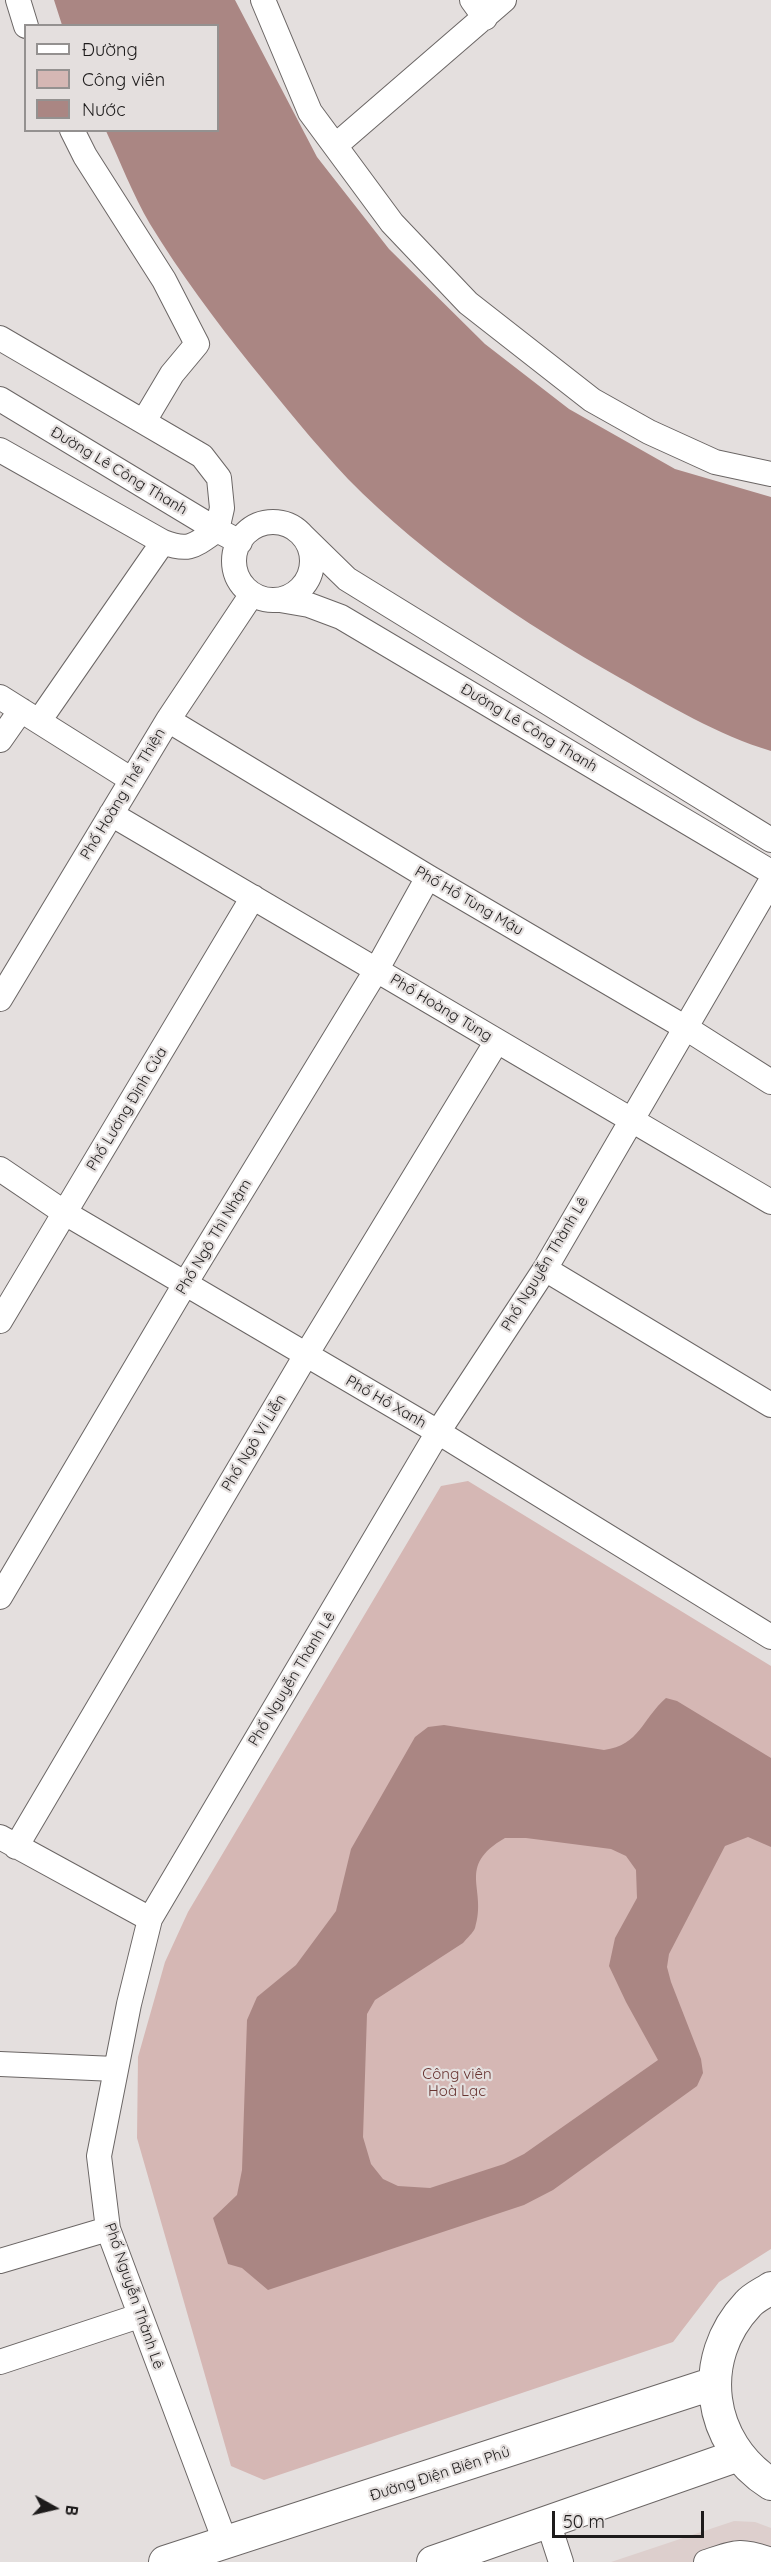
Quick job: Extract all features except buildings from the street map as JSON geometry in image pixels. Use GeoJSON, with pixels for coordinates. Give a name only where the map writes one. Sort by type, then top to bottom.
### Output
{"type":"FeatureCollection","features":[{"type":"Feature","properties":{"kind":"main road"},"geometry":{"type":"LineString","coordinates":[[771,2288],[749,2303],[726,2335],[715,2373],[717,2410],[730,2444],[753,2473],[771,2484]]}},
{"type":"Feature","properties":{"kind":"main road","name":"Đường Điện Biên Phủ"},"geometry":{"type":"LineString","coordinates":[[165,2562],[716,2383]]}},
{"type":"Feature","properties":{"kind":"main road"},"geometry":{"type":"LineString","coordinates":[[433,2562],[739,2455]]}},
{"type":"Feature","properties":{"kind":"street"},"geometry":{"type":"LineString","coordinates":[[18,0],[25,24]]}},
{"type":"Feature","properties":{"kind":"street"},"geometry":{"type":"LineString","coordinates":[[263,0],[310,112],[392,223],[468,303],[592,400],[649,432],[714,462],[771,474]]}},
{"type":"Feature","properties":{"kind":"street"},"geometry":{"type":"LineString","coordinates":[[335,146],[478,9],[504,0]]}},
{"type":"Feature","properties":{"kind":"street"},"geometry":{"type":"LineString","coordinates":[[73,132],[85,156],[164,280],[197,345],[171,374],[144,421]]}},
{"type":"Feature","properties":{"kind":"street"},"geometry":{"type":"LineString","coordinates":[[0,338],[202,456],[219,478],[222,508],[217,530],[192,547],[179,548],[163,542],[0,450]]}},
{"type":"Feature","properties":{"kind":"street","name":"Đường Lê Công Thanh"},"geometry":{"type":"LineString","coordinates":[[0,399],[240,542]]}},
{"type":"Feature","properties":{"kind":"street"},"geometry":{"type":"LineString","coordinates":[[281,523],[293,528],[303,537],[310,548],[312,562],[303,586],[293,595],[280,600],[267,600],[252,594],[238,578],[234,566],[235,553],[242,536],[257,526],[281,523]]}},
{"type":"Feature","properties":{"kind":"street","name":"Đường Lê Công Thanh"},"geometry":{"type":"LineString","coordinates":[[303,537],[356,585],[771,840]]}},
{"type":"Feature","properties":{"kind":"street"},"geometry":{"type":"LineString","coordinates":[[0,740],[30,715],[163,542]]}},
{"type":"Feature","properties":{"kind":"street","name":"Phố Hoàng Thế Thiện"},"geometry":{"type":"LineString","coordinates":[[0,999],[168,720],[252,594]]}},
{"type":"Feature","properties":{"kind":"street","name":"Đường Lê Công Thanh"},"geometry":{"type":"LineString","coordinates":[[280,600],[309,605],[341,617],[771,872]]}},
{"type":"Feature","properties":{"kind":"street"},"geometry":{"type":"LineString","coordinates":[[0,697],[132,780]]}},
{"type":"Feature","properties":{"kind":"street","name":"Phố Hồ Tùng Mậu"},"geometry":{"type":"LineString","coordinates":[[168,720],[428,877],[686,1028],[771,1082]]}},
{"type":"Feature","properties":{"kind":"street","name":"Phố Hoàng Tùng"},"geometry":{"type":"LineString","coordinates":[[111,814],[771,1202]]}},
{"type":"Feature","properties":{"kind":"street","name":"Phố Ngô Thì Nhậm"},"geometry":{"type":"LineString","coordinates":[[0,1597],[185,1284],[377,969],[428,877]]}},
{"type":"Feature","properties":{"kind":"street","name":"Phố Nguyễn Thành Lê"},"geometry":{"type":"LineString","coordinates":[[226,2544],[108,2229],[99,2156],[115,2070],[150,1919],[438,1432],[545,1269],[630,1119],[771,881]]}},
{"type":"Feature","properties":{"kind":"street","name":"Phố Lương Định Của"},"geometry":{"type":"LineString","coordinates":[[0,1321],[253,897]]}},
{"type":"Feature","properties":{"kind":"street","name":"Phố Ngô Vi Liễn"},"geometry":{"type":"LineString","coordinates":[[8,1842],[497,1041]]}},
{"type":"Feature","properties":{"kind":"street","name":"Phố Hồ Xanh"},"geometry":{"type":"LineString","coordinates":[[0,1169],[65,1214],[438,1432],[771,1637]]}},
{"type":"Feature","properties":{"kind":"street"},"geometry":{"type":"LineString","coordinates":[[545,1269],[771,1405]]}},
{"type":"Feature","properties":{"kind":"street"},"geometry":{"type":"LineString","coordinates":[[8,1842],[150,1919]]}},
{"type":"Feature","properties":{"kind":"street"},"geometry":{"type":"LineString","coordinates":[[0,2064],[115,2070]]}},
{"type":"Feature","properties":{"kind":"street"},"geometry":{"type":"LineString","coordinates":[[0,2261],[108,2229]]}},
{"type":"Feature","properties":{"kind":"street"},"geometry":{"type":"LineString","coordinates":[[0,2362],[139,2316]]}},
{"type":"Feature","properties":{"kind":"street"},"geometry":{"type":"LineString","coordinates":[[548,2522],[561,2562]]}},
{"type":"Feature","properties":{"kind":"street"},"geometry":{"type":"LineString","coordinates":[[706,2562],[737,2552],[749,2552],[771,2560]]}},
{"type":"Feature","properties":{"kind":"shaded area"},"geometry":{"type":"Polygon","coordinates":[[[734,2521],[755,2522],[771,2528],[771,2562],[611,2562],[734,2521]]]}},
{"type":"Feature","properties":{"kind":"green space","name":"Công viên Hoà Lạc"},"geometry":{"type":"Polygon","coordinates":[[[468,1481],[771,1666],[771,2249],[719,2282],[673,2342],[264,2480],[231,2466],[137,2138],[138,2057],[165,1962],[188,1912],[441,1486],[468,1481]]]}},
{"type":"Feature","properties":{"kind":"water"},"geometry":{"type":"Polygon","coordinates":[[[54,0],[235,0],[317,157],[389,249],[485,344],[569,409],[675,469],[771,497],[771,751],[732,737],[694,719],[584,657],[512,612],[410,536],[348,479],[251,365],[211,314],[161,242],[144,213],[106,132],[219,132],[219,24],[62,24],[54,0]]]}},
{"type":"Feature","properties":{"kind":"water"},"geometry":{"type":"Polygon","coordinates":[[[666,1698],[677,1701],[771,1758],[771,1847],[748,1837],[725,1846],[669,1954],[667,1967],[671,1982],[701,2059],[703,2073],[697,2086],[553,2190],[524,2205],[268,2290],[242,2268],[228,2264],[213,2218],[237,2195],[242,2170],[247,2020],[257,1997],[296,1965],[336,1911],[351,1849],[415,1737],[428,1727],[444,1725],[604,1750],[626,1743],[640,1730],[666,1698]],[[505,1838],[481,1859],[476,1879],[478,1914],[475,1928],[463,1943],[375,2000],[367,2014],[363,2137],[371,2164],[383,2179],[398,2186],[430,2188],[504,2164],[524,2154],[658,2060],[609,1966],[615,1938],[637,1898],[636,1870],[626,1856],[611,1849],[526,1838],[505,1838]]]}}]}
